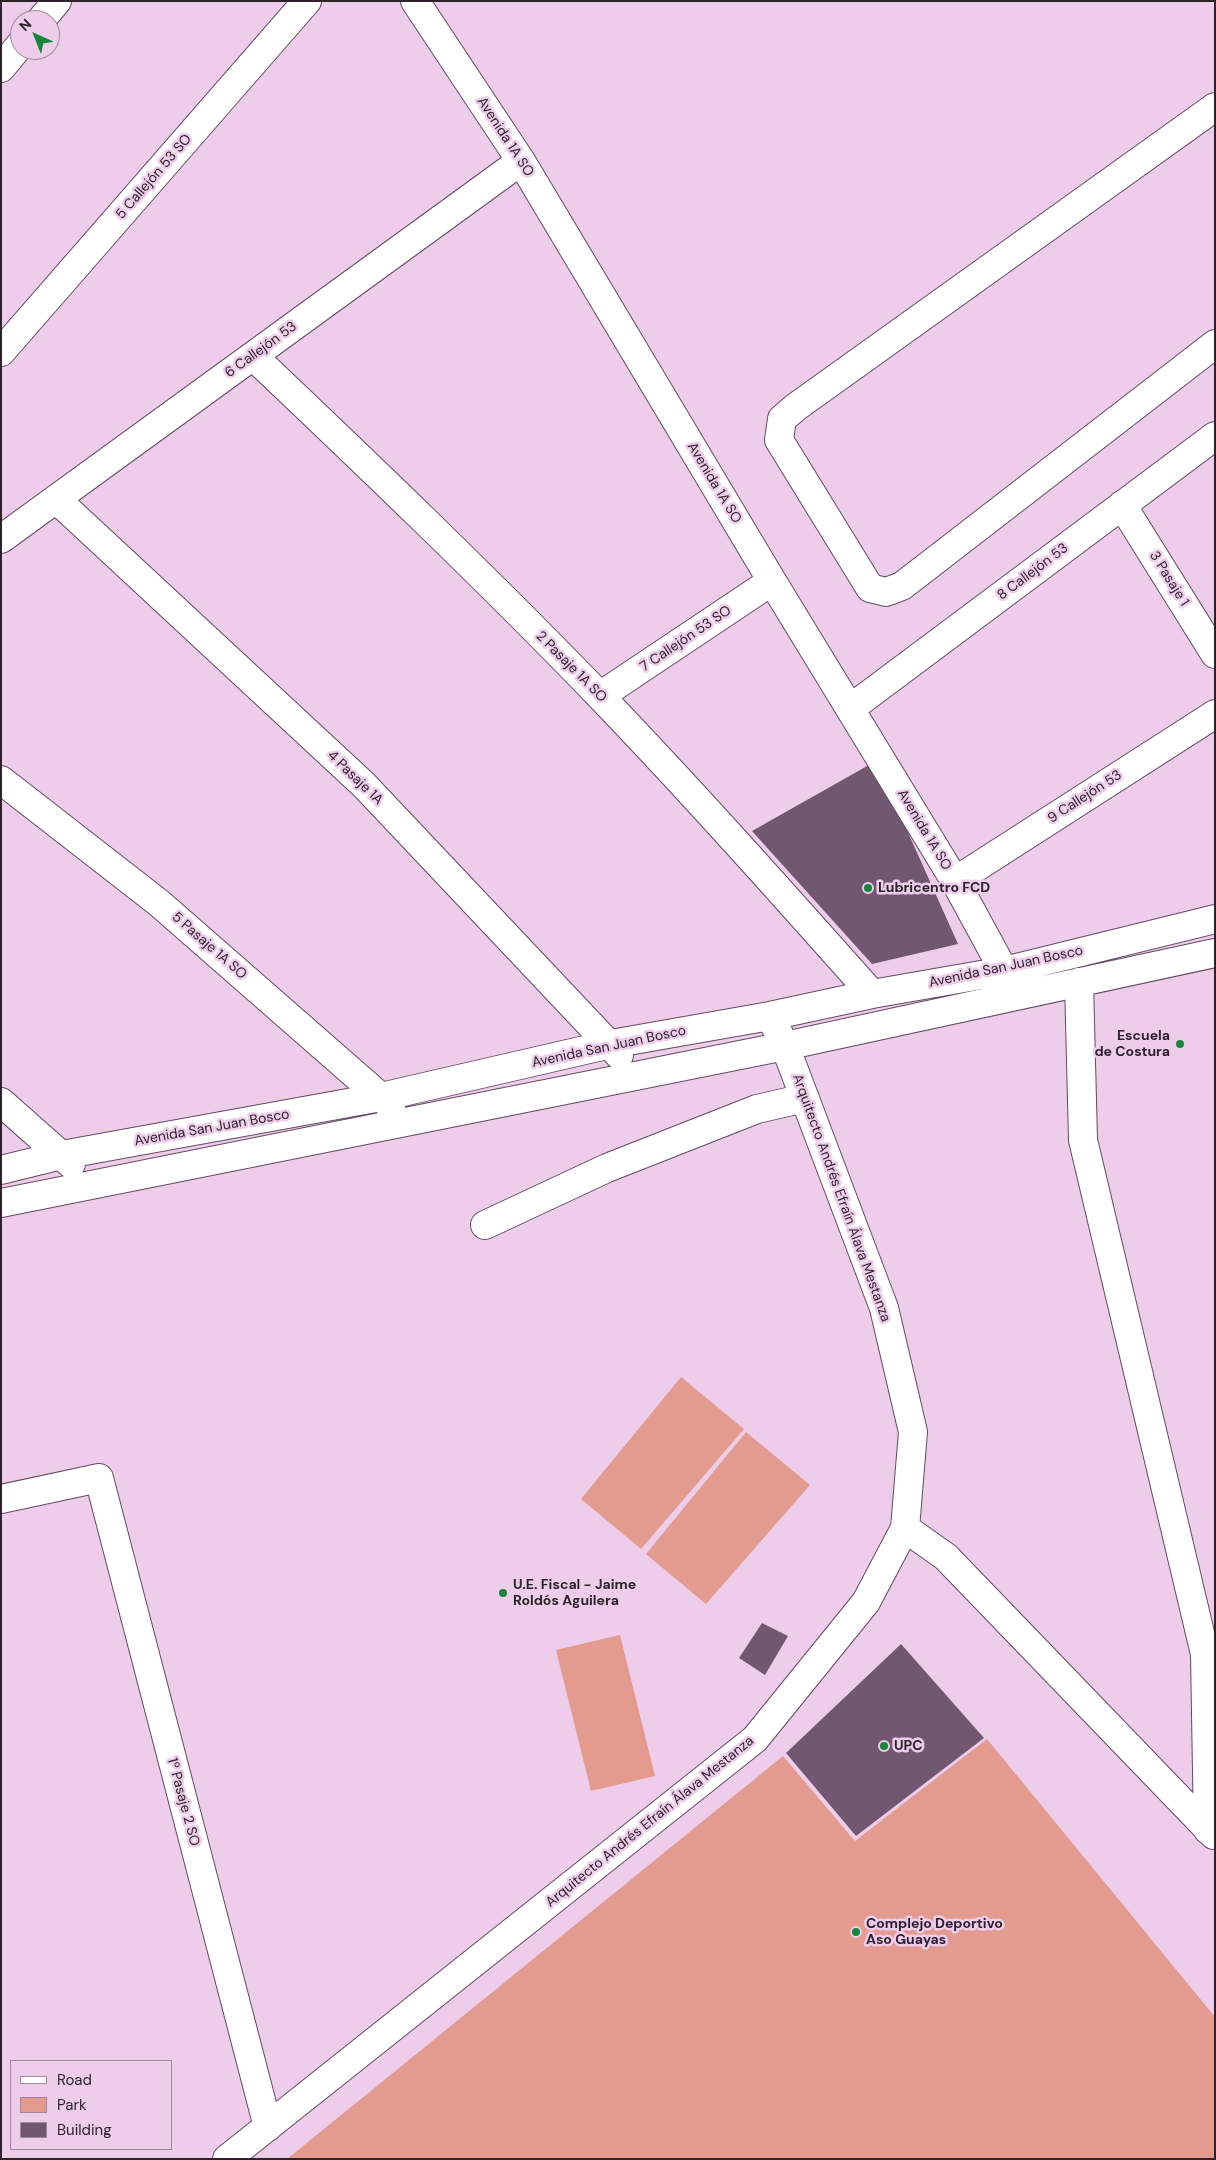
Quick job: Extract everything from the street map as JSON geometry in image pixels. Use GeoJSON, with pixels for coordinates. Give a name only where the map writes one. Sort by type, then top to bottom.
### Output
{"type":"FeatureCollection","features":[{"type":"Feature","properties":{"kind":"street","name":"5 Callejón 53 SO"},"geometry":{"type":"LineString","coordinates":[[6,337],[307,1]]}},
{"type":"Feature","properties":{"kind":"street","name":"Avenida 1A SO"},"geometry":{"type":"LineString","coordinates":[[415,1],[521,160],[772,582],[955,880],[1004,971]]}},
{"type":"Feature","properties":{"kind":"street"},"geometry":{"type":"LineString","coordinates":[[1,68],[10,57]]}},
{"type":"Feature","properties":{"kind":"street"},"geometry":{"type":"LineString","coordinates":[[1215,107],[796,408],[782,419],[779,440],[870,588],[886,592],[902,586],[1215,344]]}},
{"type":"Feature","properties":{"kind":"street","name":"6 Callejón 53"},"geometry":{"type":"LineString","coordinates":[[1,539],[521,160]]}},
{"type":"Feature","properties":{"kind":"street","name":"2 Pasaje 1A SO"},"geometry":{"type":"LineString","coordinates":[[253,356],[429,524],[600,696],[738,843],[872,994]]}},
{"type":"Feature","properties":{"kind":"street","name":"8 Callejón 53"},"geometry":{"type":"LineString","coordinates":[[851,708],[1215,436]]}},
{"type":"Feature","properties":{"kind":"street","name":"4 Pasaje 1A"},"geometry":{"type":"LineString","coordinates":[[56,499],[364,785],[611,1044],[636,1076]]}},
{"type":"Feature","properties":{"kind":"street","name":"3 Pasaje 1"},"geometry":{"type":"LineString","coordinates":[[1122,504],[1215,654]]}},
{"type":"Feature","properties":{"kind":"street","name":"7 Callejón 53 SO"},"geometry":{"type":"LineString","coordinates":[[600,696],[772,582]]}},
{"type":"Feature","properties":{"kind":"street","name":"9 Callejón 53"},"geometry":{"type":"LineString","coordinates":[[955,880],[1215,714]]}},
{"type":"Feature","properties":{"kind":"street","name":"5 Pasaje 1A SO"},"geometry":{"type":"LineString","coordinates":[[1,780],[159,903],[409,1122]]}},
{"type":"Feature","properties":{"kind":"street","name":"Avenida San Juan Bosco"},"geometry":{"type":"LineString","coordinates":[[1,1170],[62,1156],[381,1097],[611,1044],[770,1016],[872,994],[1004,971],[1215,919]]}},
{"type":"Feature","properties":{"kind":"street"},"geometry":{"type":"LineString","coordinates":[[1,1203],[785,1046],[1215,953]]}},
{"type":"Feature","properties":{"kind":"street"},"geometry":{"type":"LineString","coordinates":[[1079,982],[1083,1140],[1205,1654],[1212,1833]]}},
{"type":"Feature","properties":{"kind":"street","name":"Arquitecto Andrés Efraín Álava Mestanza"},"geometry":{"type":"LineString","coordinates":[[227,2159],[755,1738],[866,1602],[905,1528],[913,1432],[884,1308],[785,1046],[770,1016]]}},
{"type":"Feature","properties":{"kind":"street"},"geometry":{"type":"LineString","coordinates":[[484,1225],[607,1168],[642,1154],[757,1109],[805,1098]]}},
{"type":"Feature","properties":{"kind":"street"},"geometry":{"type":"LineString","coordinates":[[1,1102],[92,1184]]}},
{"type":"Feature","properties":{"kind":"street","name":"1º Pasaje 2 SO"},"geometry":{"type":"LineString","coordinates":[[1,1499],[99,1478],[268,2127]]}},
{"type":"Feature","properties":{"kind":"street"},"geometry":{"type":"LineString","coordinates":[[905,1528],[946,1557],[1212,1833]]}},
{"type":"Feature","properties":{"kind":"green space"},"geometry":{"type":"Polygon","coordinates":[[[681,1377],[744,1429],[641,1549],[581,1499],[681,1377]]]}},
{"type":"Feature","properties":{"kind":"green space"},"geometry":{"type":"Polygon","coordinates":[[[746,1432],[810,1485],[706,1604],[646,1554],[746,1432]]]}},
{"type":"Feature","properties":{"kind":"green space"},"geometry":{"type":"Polygon","coordinates":[[[620,1635],[655,1776],[591,1791],[556,1650],[620,1635]]]}},
{"type":"Feature","properties":{"kind":"green space","name":"Complejo Deportivo Aso Guayas"},"geometry":{"type":"Polygon","coordinates":[[[987,1739],[1215,2017],[1215,2159],[287,2159],[783,1756],[855,1841],[987,1739]]]}},
{"type":"Feature","properties":{"kind":"building","name":"Lubricentro FCD"},"geometry":{"type":"Polygon","coordinates":[[[876,761],[958,944],[872,964],[752,831],[876,761]]]}},
{"type":"Feature","properties":{"kind":"building"},"geometry":{"type":"Polygon","coordinates":[[[762,1623],[788,1636],[765,1675],[739,1658],[762,1623]]]}},
{"type":"Feature","properties":{"kind":"building","name":"UPC"},"geometry":{"type":"Polygon","coordinates":[[[901,1644],[984,1738],[856,1836],[786,1753],[901,1644]]]}},
{"type":"Feature","properties":{"kind":"place","name":"Lubricentro FCD"},"geometry":{"type":"Point","coordinates":[868,888]}},
{"type":"Feature","properties":{"kind":"place","name":"Escuela de Costura"},"geometry":{"type":"Point","coordinates":[1180,1044]}},
{"type":"Feature","properties":{"kind":"place","name":"U.E. Fiscal - Jaime Roldós Aguilera"},"geometry":{"type":"Point","coordinates":[503,1593]}},
{"type":"Feature","properties":{"kind":"place","name":"UPC"},"geometry":{"type":"Point","coordinates":[884,1746]}},
{"type":"Feature","properties":{"kind":"place","name":"Complejo Deportivo Aso Guayas"},"geometry":{"type":"Point","coordinates":[856,1932]}}]}
